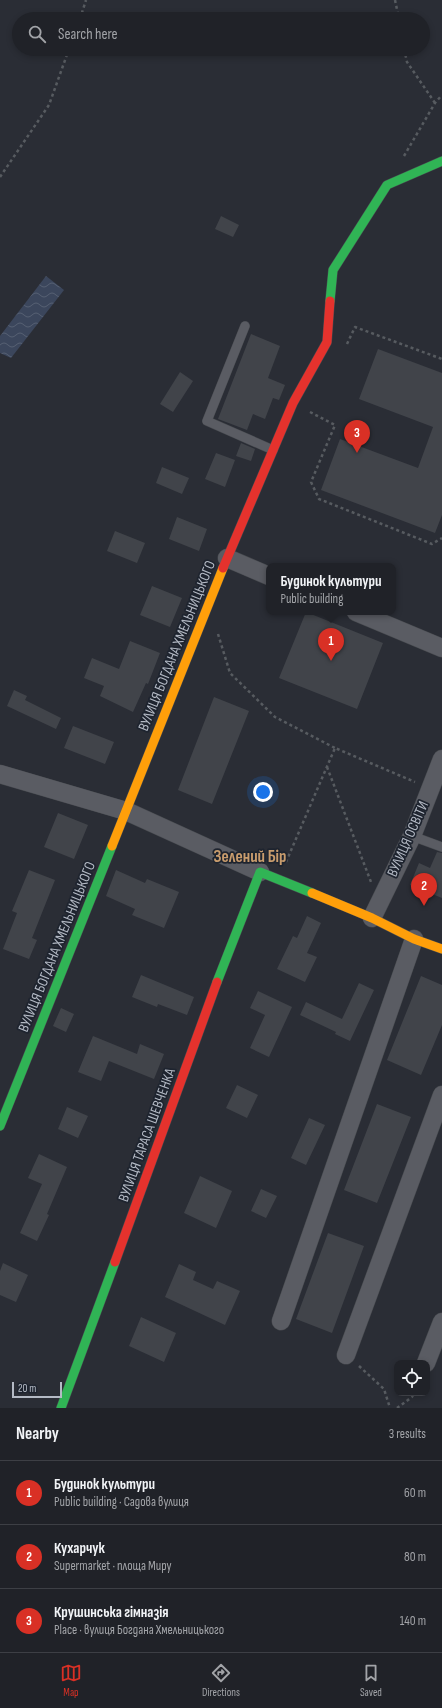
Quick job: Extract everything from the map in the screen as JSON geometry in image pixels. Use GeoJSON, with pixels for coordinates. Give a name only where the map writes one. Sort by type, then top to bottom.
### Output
{"type":"FeatureCollection","features":[{"type":"Feature","properties":{"kind":"street","name":"ВУЛИЦЯ БОГДАНА ХМЕЛЬНИЦЬКОГО"},"geometry":{"type":"LineString","coordinates":[[0,1126],[227,558],[293,403],[327,342],[333,270],[387,185],[442,161]]}},
{"type":"Feature","properties":{"kind":"street"},"geometry":{"type":"LineString","coordinates":[[227,558],[266,575]]}},
{"type":"Feature","properties":{"kind":"street"},"geometry":{"type":"LineString","coordinates":[[363,615],[442,648]]}},
{"type":"Feature","properties":{"kind":"street","name":"ВУЛИЦЯ ОСВІТИ"},"geometry":{"type":"LineString","coordinates":[[376,911],[412,836],[442,759]]}},
{"type":"Feature","properties":{"kind":"street"},"geometry":{"type":"LineString","coordinates":[[0,774],[126,811],[260,872],[376,911],[414,939],[442,949]]}},
{"type":"Feature","properties":{"kind":"street","name":"ВУЛИЦЯ ТАРАСА ШЕВЧЕНКА"},"geometry":{"type":"LineString","coordinates":[[61,1408],[220,975],[260,872]]}},
{"type":"Feature","properties":{"kind":"street"},"geometry":{"type":"LineString","coordinates":[[280,1321],[414,939]]}},
{"type":"Feature","properties":{"kind":"street"},"geometry":{"type":"LineString","coordinates":[[346,1355],[442,1095]]}},
{"type":"Feature","properties":{"kind":"street"},"geometry":{"type":"LineString","coordinates":[[427,1360],[442,1322]]}},
{"type":"Feature","properties":{"kind":"lane"},"geometry":{"type":"LineString","coordinates":[[245,326],[207,421],[273,450]]}},
{"type":"Feature","properties":{"kind":"lane"},"geometry":{"type":"LineString","coordinates":[[412,836],[442,847]]}},
{"type":"Feature","properties":{"kind":"path"},"geometry":{"type":"LineString","coordinates":[[82,12],[86,0]]}},
{"type":"Feature","properties":{"kind":"path"},"geometry":{"type":"LineString","coordinates":[[395,0],[397,12]]}},
{"type":"Feature","properties":{"kind":"path"},"geometry":{"type":"LineString","coordinates":[[0,177],[49,105],[66,56]]}},
{"type":"Feature","properties":{"kind":"path"},"geometry":{"type":"LineString","coordinates":[[406,56],[407,62],[435,103]]}},
{"type":"Feature","properties":{"kind":"path"},"geometry":{"type":"LineString","coordinates":[[403,158],[435,103],[442,95]]}},
{"type":"Feature","properties":{"kind":"path"},"geometry":{"type":"LineString","coordinates":[[345,347],[355,327],[442,359]]}},
{"type":"Feature","properties":{"kind":"path"},"geometry":{"type":"LineString","coordinates":[[293,403],[335,425],[311,482],[319,499],[432,544],[442,538]]}},
{"type":"Feature","properties":{"kind":"path"},"geometry":{"type":"LineString","coordinates":[[312,413],[315,406]]}},
{"type":"Feature","properties":{"kind":"path"},"geometry":{"type":"LineString","coordinates":[[217,631],[230,673],[275,717],[335,748],[430,788]]}},
{"type":"Feature","properties":{"kind":"path"},"geometry":{"type":"LineString","coordinates":[[278,879],[335,748]]}},
{"type":"Feature","properties":{"kind":"path"},"geometry":{"type":"LineString","coordinates":[[327,766],[376,911]]}},
{"type":"Feature","properties":{"kind":"path"},"geometry":{"type":"LineString","coordinates":[[346,1355],[384,1389],[390,1408]]}},
{"type":"Feature","properties":{"kind":"path"},"geometry":{"type":"LineString","coordinates":[[397,1408],[412,1396]]}},
{"type":"Feature","properties":{"kind":"water"},"geometry":{"type":"Polygon","coordinates":[[[46,276],[64,290],[11,358],[0,353],[0,336],[46,276]]]}},
{"type":"Feature","properties":{"kind":"building"},"geometry":{"type":"Polygon","coordinates":[[[221,216],[239,225],[233,237],[215,229],[221,216]]]}},
{"type":"Feature","properties":{"kind":"building"},"geometry":{"type":"Polygon","coordinates":[[[251,334],[280,346],[268,378],[285,385],[279,400],[273,398],[265,419],[253,414],[247,430],[218,419],[251,334]]]}},
{"type":"Feature","properties":{"kind":"building"},"geometry":{"type":"Polygon","coordinates":[[[378,349],[442,373],[442,515],[435,533],[321,490],[340,439],[418,468],[433,427],[359,399],[378,349]]]}},
{"type":"Feature","properties":{"kind":"building"},"geometry":{"type":"Polygon","coordinates":[[[180,372],[193,381],[173,412],[160,404],[180,372]]]}},
{"type":"Feature","properties":{"kind":"building"},"geometry":{"type":"Polygon","coordinates":[[[241,443],[255,449],[251,461],[236,456],[241,443]]]}},
{"type":"Feature","properties":{"kind":"building"},"geometry":{"type":"Polygon","coordinates":[[[216,453],[235,460],[225,487],[205,479],[216,453]]]}},
{"type":"Feature","properties":{"kind":"building"},"geometry":{"type":"Polygon","coordinates":[[[162,467],[189,478],[182,494],[156,483],[162,467]]]}},
{"type":"Feature","properties":{"kind":"building"},"geometry":{"type":"Polygon","coordinates":[[[177,517],[207,529],[199,551],[169,539],[177,517]]]}},
{"type":"Feature","properties":{"kind":"building"},"geometry":{"type":"Polygon","coordinates":[[[115,531],[145,543],[137,563],[107,551],[115,531]]]}},
{"type":"Feature","properties":{"kind":"building"},"geometry":{"type":"Polygon","coordinates":[[[152,586],[182,598],[170,627],[140,615],[152,586]]]}},
{"type":"Feature","properties":{"kind":"building"},"geometry":{"type":"Polygon","coordinates":[[[305,615],[313,615],[383,643],[357,709],[279,678],[305,615]]]}},
{"type":"Feature","properties":{"kind":"building"},"geometry":{"type":"Polygon","coordinates":[[[130,641],[160,653],[148,684],[146,683],[133,712],[100,696],[104,686],[84,678],[92,658],[119,669],[130,641]]]}},
{"type":"Feature","properties":{"kind":"building"},"geometry":{"type":"Polygon","coordinates":[[[14,690],[27,696],[25,700],[61,718],[56,729],[7,706],[14,690]]]}},
{"type":"Feature","properties":{"kind":"building"},"geometry":{"type":"Polygon","coordinates":[[[214,697],[249,711],[212,804],[178,790],[214,697]]]}},
{"type":"Feature","properties":{"kind":"building"},"geometry":{"type":"Polygon","coordinates":[[[73,726],[114,742],[105,764],[64,748],[73,726]]]}},
{"type":"Feature","properties":{"kind":"building"},"geometry":{"type":"Polygon","coordinates":[[[58,813],[88,825],[74,859],[44,847],[58,813]]]}},
{"type":"Feature","properties":{"kind":"building"},"geometry":{"type":"Polygon","coordinates":[[[437,852],[442,853],[442,898],[410,885],[419,863],[430,868],[437,852]]]}},
{"type":"Feature","properties":{"kind":"building"},"geometry":{"type":"Polygon","coordinates":[[[29,870],[55,880],[32,938],[37,940],[29,959],[3,949],[17,913],[12,911],[29,870]]]}},
{"type":"Feature","properties":{"kind":"building"},"geometry":{"type":"Polygon","coordinates":[[[116,870],[145,883],[147,879],[179,892],[164,928],[132,915],[135,909],[106,896],[116,870]]]}},
{"type":"Feature","properties":{"kind":"building"},"geometry":{"type":"Polygon","coordinates":[[[307,916],[321,923],[307,953],[317,957],[305,982],[277,969],[293,936],[297,938],[307,916]]]}},
{"type":"Feature","properties":{"kind":"building"},"geometry":{"type":"Polygon","coordinates":[[[141,975],[194,997],[187,1015],[158,1004],[157,1007],[132,997],[141,975]]]}},
{"type":"Feature","properties":{"kind":"building"},"geometry":{"type":"Polygon","coordinates":[[[421,976],[442,985],[442,1025],[421,1075],[387,1060],[421,976]]]}},
{"type":"Feature","properties":{"kind":"building"},"geometry":{"type":"Polygon","coordinates":[[[359,983],[374,990],[350,1041],[335,1034],[336,1032],[300,1015],[306,1002],[342,1019],[359,983]]]}},
{"type":"Feature","properties":{"kind":"building"},"geometry":{"type":"Polygon","coordinates":[[[258,991],[292,1007],[269,1057],[250,1048],[265,1015],[250,1008],[258,991]]]}},
{"type":"Feature","properties":{"kind":"building"},"geometry":{"type":"Polygon","coordinates":[[[61,1008],[74,1014],[66,1032],[53,1026],[61,1008]]]}},
{"type":"Feature","properties":{"kind":"building"},"geometry":{"type":"Polygon","coordinates":[[[93,1036],[137,1054],[140,1044],[164,1054],[154,1079],[109,1061],[101,1081],[78,1072],[93,1036]]]}},
{"type":"Feature","properties":{"kind":"building"},"geometry":{"type":"Polygon","coordinates":[[[237,1085],[258,1095],[247,1118],[226,1108],[237,1085]]]}},
{"type":"Feature","properties":{"kind":"building"},"geometry":{"type":"Polygon","coordinates":[[[377,1104],[411,1117],[377,1203],[344,1190],[377,1104]]]}},
{"type":"Feature","properties":{"kind":"building"},"geometry":{"type":"Polygon","coordinates":[[[67,1107],[88,1116],[78,1138],[58,1129],[67,1107]]]}},
{"type":"Feature","properties":{"kind":"building"},"geometry":{"type":"Polygon","coordinates":[[[309,1118],[325,1125],[306,1165],[291,1158],[309,1118]]]}},
{"type":"Feature","properties":{"kind":"building"},"geometry":{"type":"Polygon","coordinates":[[[39,1154],[67,1167],[47,1214],[49,1215],[37,1241],[20,1233],[42,1184],[28,1178],[39,1154]]]}},
{"type":"Feature","properties":{"kind":"building"},"geometry":{"type":"Polygon","coordinates":[[[200,1176],[232,1191],[216,1228],[184,1213],[200,1176]]]}},
{"type":"Feature","properties":{"kind":"building"},"geometry":{"type":"Polygon","coordinates":[[[261,1189],[277,1196],[266,1218],[251,1211],[261,1189]]]}},
{"type":"Feature","properties":{"kind":"building"},"geometry":{"type":"Polygon","coordinates":[[[328,1233],[364,1246],[332,1333],[296,1319],[328,1233]]]}},
{"type":"Feature","properties":{"kind":"building"},"geometry":{"type":"Polygon","coordinates":[[[3,1263],[28,1275],[16,1302],[0,1295],[0,1271],[3,1263]]]}},
{"type":"Feature","properties":{"kind":"building"},"geometry":{"type":"Polygon","coordinates":[[[179,1264],[196,1272],[193,1280],[213,1289],[217,1281],[240,1291],[225,1325],[165,1297],[179,1264]]]}},
{"type":"Feature","properties":{"kind":"building"},"geometry":{"type":"Polygon","coordinates":[[[141,1317],[176,1333],[164,1362],[129,1346],[141,1317]]]}},
{"type":"Feature","properties":{"kind":"traffic: fast"},"geometry":{"type":"LineString","coordinates":[[330,301],[333,270],[387,185],[442,161]]}},
{"type":"Feature","properties":{"kind":"traffic: fast"},"geometry":{"type":"LineString","coordinates":[[0,1126],[112,846]]}},
{"type":"Feature","properties":{"kind":"traffic: fast"},"geometry":{"type":"LineString","coordinates":[[217,982],[260,872],[312,893]]}},
{"type":"Feature","properties":{"kind":"traffic: fast"},"geometry":{"type":"LineString","coordinates":[[61,1408],[115,1262]]}},
{"type":"Feature","properties":{"kind":"traffic: slow"},"geometry":{"type":"LineString","coordinates":[[112,846],[223,568]]}},
{"type":"Feature","properties":{"kind":"traffic: slow"},"geometry":{"type":"LineString","coordinates":[[312,893],[372,918],[414,939],[442,949]]}},
{"type":"Feature","properties":{"kind":"traffic: jam"},"geometry":{"type":"LineString","coordinates":[[223,568],[293,403],[327,342],[330,301]]}},
{"type":"Feature","properties":{"kind":"traffic: jam"},"geometry":{"type":"LineString","coordinates":[[115,1262],[217,982]]}},
{"type":"Feature","properties":{"kind":"place","name":"Крушинська гімназія"},"geometry":{"type":"Point","coordinates":[357,453]}},
{"type":"Feature","properties":{"kind":"place","name":"Будинок культури"},"geometry":{"type":"Point","coordinates":[331,661]}},
{"type":"Feature","properties":{"kind":"place","name":"Кухарчук"},"geometry":{"type":"Point","coordinates":[424,906]}},
{"type":"Feature","properties":{"kind":"district","name":"Зелений Бір"},"geometry":{"type":"Point","coordinates":[250,857]}}]}
